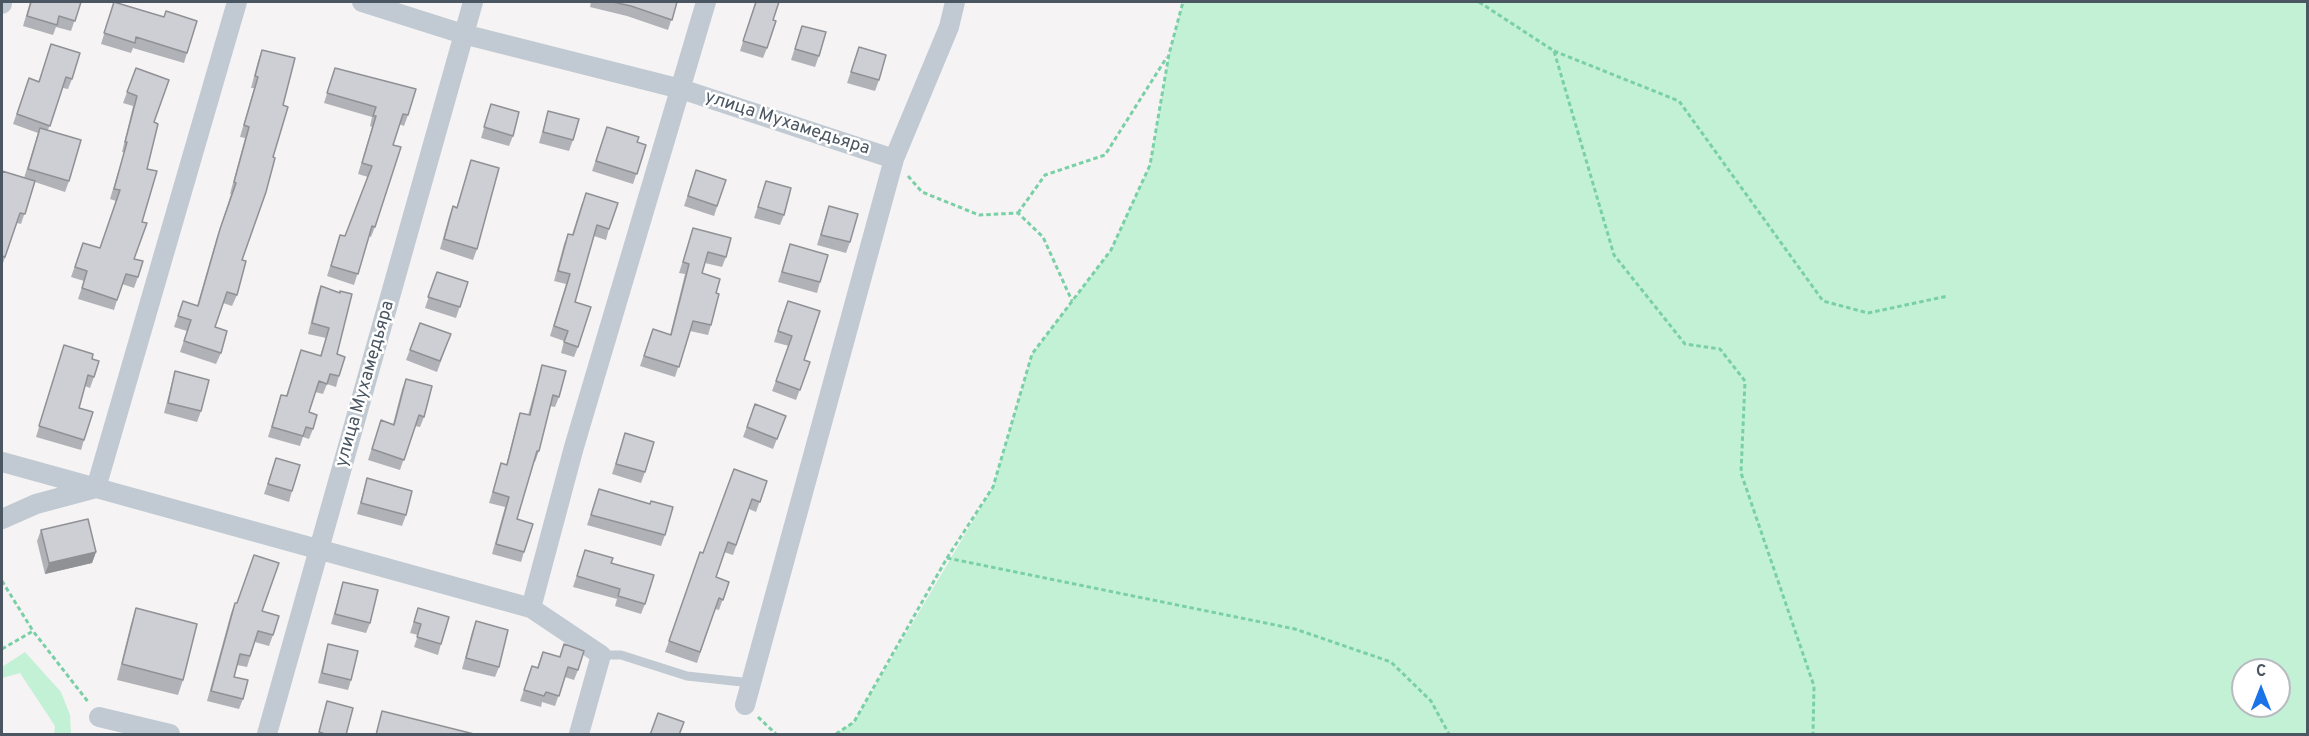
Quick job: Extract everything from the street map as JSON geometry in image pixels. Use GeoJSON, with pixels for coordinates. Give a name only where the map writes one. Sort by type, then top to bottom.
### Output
{"type":"FeatureCollection","features":[{"type":"Feature","properties":{"kind":"street"},"geometry":{"type":"LineString","coordinates":[[96,488],[237,2]]}},
{"type":"Feature","properties":{"kind":"street","name":"улица Мухамедьяра"},"geometry":{"type":"LineString","coordinates":[[362,2],[464,34],[681,89],[894,159]]}},
{"type":"Feature","properties":{"kind":"street","name":"улица Мухамедьяра"},"geometry":{"type":"LineString","coordinates":[[267,735],[473,2]]}},
{"type":"Feature","properties":{"kind":"street","name":"улица Мухамедьяра"},"geometry":{"type":"LineString","coordinates":[[531,608],[574,447],[706,2]]}},
{"type":"Feature","properties":{"kind":"street"},"geometry":{"type":"LineString","coordinates":[[746,705],[894,159],[949,27],[955,2]]}},
{"type":"Feature","properties":{"kind":"street"},"geometry":{"type":"LineString","coordinates":[[2,462],[531,608],[601,655],[579,735]]}},
{"type":"Feature","properties":{"kind":"street"},"geometry":{"type":"LineString","coordinates":[[2,519],[36,504],[96,488]]}},
{"type":"Feature","properties":{"kind":"street"},"geometry":{"type":"LineString","coordinates":[[99,717],[171,735]]}},
{"type":"Feature","properties":{"kind":"lane"},"geometry":{"type":"LineString","coordinates":[[601,655],[621,655],[687,676],[752,683]]}},
{"type":"Feature","properties":{"kind":"path"},"geometry":{"type":"LineString","coordinates":[[836,735],[854,722],[947,558],[993,487],[1032,354],[1111,250],[1150,165],[1169,54],[1183,2]]}},
{"type":"Feature","properties":{"kind":"path"},"geometry":{"type":"LineString","coordinates":[[1479,2],[1554,51],[1679,101],[1823,301],[1868,313],[1948,296]]}},
{"type":"Feature","properties":{"kind":"path"},"geometry":{"type":"LineString","coordinates":[[1554,51],[1614,255],[1685,344],[1720,349],[1745,381],[1741,473],[1814,686],[1813,735]]}},
{"type":"Feature","properties":{"kind":"path"},"geometry":{"type":"LineString","coordinates":[[1018,213],[1045,175],[1105,155],[1169,54]]}},
{"type":"Feature","properties":{"kind":"path"},"geometry":{"type":"LineString","coordinates":[[894,159],[922,192],[979,215],[1018,213],[1043,237],[1072,301]]}},
{"type":"Feature","properties":{"kind":"path"},"geometry":{"type":"LineString","coordinates":[[947,558],[1295,629],[1391,662],[1431,700],[1449,735]]}},
{"type":"Feature","properties":{"kind":"path"},"geometry":{"type":"LineString","coordinates":[[2,581],[33,631],[99,717]]}},
{"type":"Feature","properties":{"kind":"path"},"geometry":{"type":"LineString","coordinates":[[2,649],[33,631]]}},
{"type":"Feature","properties":{"kind":"path"},"geometry":{"type":"LineString","coordinates":[[746,705],[776,735]]}},
{"type":"Feature","properties":{"kind":"green space"},"geometry":{"type":"Polygon","coordinates":[[[1183,2],[2307,2],[2307,734],[836,734],[854,722],[993,487],[1032,354],[1111,250],[1150,165],[1169,54],[1183,2]]]}},
{"type":"Feature","properties":{"kind":"green space"},"geometry":{"type":"Polygon","coordinates":[[[25,652],[61,692],[70,715],[71,734],[54,734],[55,726],[20,673],[2,678],[2,667],[25,652]]]}},
{"type":"Feature","properties":{"kind":"building"},"geometry":{"type":"Polygon","coordinates":[[[31,2],[81,2],[75,21],[59,16],[57,25],[27,16],[31,2]]]}},
{"type":"Feature","properties":{"kind":"building"},"geometry":{"type":"Polygon","coordinates":[[[114,2],[164,17],[166,11],[197,21],[187,53],[136,37],[135,43],[104,33],[114,2]]]}},
{"type":"Feature","properties":{"kind":"building"},"geometry":{"type":"Polygon","coordinates":[[[613,2],[677,2],[672,20],[613,2]]]}},
{"type":"Feature","properties":{"kind":"building"},"geometry":{"type":"Polygon","coordinates":[[[756,2],[779,2],[773,20],[776,21],[767,48],[743,41],[756,2]]]}},
{"type":"Feature","properties":{"kind":"building"},"geometry":{"type":"Polygon","coordinates":[[[802,26],[826,32],[819,56],[795,49],[802,26]]]}},
{"type":"Feature","properties":{"kind":"building"},"geometry":{"type":"Polygon","coordinates":[[[51,44],[80,53],[72,79],[66,77],[50,126],[17,114],[29,78],[39,82],[51,44]]]}},
{"type":"Feature","properties":{"kind":"building"},"geometry":{"type":"Polygon","coordinates":[[[859,47],[886,55],[879,80],[851,72],[859,47]]]}},
{"type":"Feature","properties":{"kind":"building"},"geometry":{"type":"Polygon","coordinates":[[[262,50],[295,58],[283,105],[288,107],[273,157],[275,158],[266,192],[242,260],[246,261],[237,295],[227,292],[215,327],[227,331],[221,353],[184,341],[191,320],[178,316],[183,301],[198,306],[236,183],[234,182],[249,127],[244,125],[258,77],[255,76],[262,50]]]}},
{"type":"Feature","properties":{"kind":"building"},"geometry":{"type":"Polygon","coordinates":[[[136,68],[169,80],[154,122],[158,124],[147,169],[157,171],[142,222],[147,223],[134,259],[143,261],[138,277],[126,274],[117,300],[82,288],[87,271],[75,267],[83,243],[100,248],[120,190],[114,189],[137,96],[127,92],[136,68]]]}},
{"type":"Feature","properties":{"kind":"building"},"geometry":{"type":"Polygon","coordinates":[[[335,68],[416,89],[408,115],[403,114],[393,145],[401,147],[375,227],[372,226],[358,274],[331,266],[340,235],[345,236],[372,166],[362,163],[376,116],[373,116],[376,107],[327,93],[335,68]]]}},
{"type":"Feature","properties":{"kind":"building"},"geometry":{"type":"Polygon","coordinates":[[[491,104],[519,112],[513,136],[484,127],[491,104]]]}},
{"type":"Feature","properties":{"kind":"building"},"geometry":{"type":"Polygon","coordinates":[[[548,111],[579,119],[573,140],[543,132],[548,111]]]}},
{"type":"Feature","properties":{"kind":"building"},"geometry":{"type":"Polygon","coordinates":[[[607,127],[639,137],[637,142],[646,145],[637,174],[596,161],[607,127]]]}},
{"type":"Feature","properties":{"kind":"building"},"geometry":{"type":"Polygon","coordinates":[[[40,128],[81,140],[69,181],[28,169],[40,128]]]}},
{"type":"Feature","properties":{"kind":"building"},"geometry":{"type":"Polygon","coordinates":[[[471,160],[499,168],[477,249],[444,239],[453,206],[457,208],[471,160]]]}},
{"type":"Feature","properties":{"kind":"building"},"geometry":{"type":"Polygon","coordinates":[[[696,170],[726,180],[717,206],[688,196],[696,170]]]}},
{"type":"Feature","properties":{"kind":"building"},"geometry":{"type":"Polygon","coordinates":[[[2,171],[35,181],[25,214],[20,213],[5,257],[2,256],[2,171]]]}},
{"type":"Feature","properties":{"kind":"building"},"geometry":{"type":"Polygon","coordinates":[[[766,181],[791,188],[784,215],[758,207],[766,181]]]}},
{"type":"Feature","properties":{"kind":"building"},"geometry":{"type":"Polygon","coordinates":[[[586,193],[618,203],[609,229],[597,225],[575,302],[591,307],[578,347],[564,342],[568,331],[554,326],[570,274],[558,271],[568,234],[573,235],[586,193]]]}},
{"type":"Feature","properties":{"kind":"building"},"geometry":{"type":"Polygon","coordinates":[[[829,206],[858,214],[850,242],[821,235],[829,206]]]}},
{"type":"Feature","properties":{"kind":"building"},"geometry":{"type":"Polygon","coordinates":[[[693,228],[731,238],[726,257],[708,252],[702,273],[720,279],[716,293],[719,294],[711,325],[693,321],[679,367],[644,356],[653,329],[671,335],[689,264],[683,262],[693,228]]]}},
{"type":"Feature","properties":{"kind":"building"},"geometry":{"type":"Polygon","coordinates":[[[790,244],[828,255],[820,282],[782,272],[790,244]]]}},
{"type":"Feature","properties":{"kind":"building"},"geometry":{"type":"Polygon","coordinates":[[[437,272],[468,282],[460,307],[428,297],[437,272]]]}},
{"type":"Feature","properties":{"kind":"building"},"geometry":{"type":"Polygon","coordinates":[[[321,286],[340,293],[340,291],[352,294],[337,354],[345,357],[339,376],[330,374],[327,384],[319,381],[309,412],[317,415],[313,429],[306,427],[303,436],[272,427],[281,395],[287,396],[301,350],[321,356],[329,328],[312,323],[321,286]]]}},
{"type":"Feature","properties":{"kind":"building"},"geometry":{"type":"Polygon","coordinates":[[[788,301],[820,311],[804,360],[810,362],[800,390],[776,381],[792,336],[778,331],[788,301]]]}},
{"type":"Feature","properties":{"kind":"building"},"geometry":{"type":"Polygon","coordinates":[[[420,323],[451,334],[440,361],[410,350],[420,323]]]}},
{"type":"Feature","properties":{"kind":"building"},"geometry":{"type":"Polygon","coordinates":[[[64,345],[93,354],[92,359],[99,361],[94,377],[88,375],[79,408],[93,412],[84,440],[39,426],[64,345]]]}},
{"type":"Feature","properties":{"kind":"building"},"geometry":{"type":"Polygon","coordinates":[[[542,365],[566,371],[559,397],[553,395],[539,451],[537,451],[517,519],[533,524],[524,552],[496,544],[509,497],[493,492],[501,463],[507,465],[520,413],[530,415],[542,365]]]}},
{"type":"Feature","properties":{"kind":"building"},"geometry":{"type":"Polygon","coordinates":[[[175,371],[209,380],[201,411],[168,403],[175,371]]]}},
{"type":"Feature","properties":{"kind":"building"},"geometry":{"type":"Polygon","coordinates":[[[406,379],[432,386],[424,417],[419,415],[404,460],[372,449],[381,420],[394,425],[406,379]]]}},
{"type":"Feature","properties":{"kind":"building"},"geometry":{"type":"Polygon","coordinates":[[[755,404],[786,416],[777,439],[747,427],[755,404]]]}},
{"type":"Feature","properties":{"kind":"building"},"geometry":{"type":"Polygon","coordinates":[[[625,433],[654,442],[645,472],[616,464],[625,433]]]}},
{"type":"Feature","properties":{"kind":"building"},"geometry":{"type":"Polygon","coordinates":[[[276,458],[300,465],[292,491],[268,484],[276,458]]]}},
{"type":"Feature","properties":{"kind":"building"},"geometry":{"type":"Polygon","coordinates":[[[734,469],[767,481],[760,502],[752,499],[736,545],[728,542],[716,577],[729,582],[723,600],[719,598],[700,652],[669,641],[700,552],[703,553],[734,469]]]}},
{"type":"Feature","properties":{"kind":"building"},"geometry":{"type":"Polygon","coordinates":[[[367,478],[412,491],[406,515],[361,503],[367,478]]]}},
{"type":"Feature","properties":{"kind":"building"},"geometry":{"type":"Polygon","coordinates":[[[599,489],[650,504],[651,501],[673,507],[665,535],[591,515],[599,489]]]}},
{"type":"Feature","properties":{"kind":"building"},"geometry":{"type":"Polygon","coordinates":[[[88,519],[96,552],[49,563],[41,530],[88,519]]]}},
{"type":"Feature","properties":{"kind":"building"},"geometry":{"type":"Polygon","coordinates":[[[585,550],[613,558],[611,563],[654,575],[645,604],[618,596],[620,589],[577,576],[585,550]]]}},
{"type":"Feature","properties":{"kind":"building"},"geometry":{"type":"Polygon","coordinates":[[[254,555],[279,563],[262,611],[279,616],[273,635],[258,631],[250,656],[240,654],[234,677],[248,680],[243,699],[211,691],[235,603],[237,603],[254,555]]]}},
{"type":"Feature","properties":{"kind":"building"},"geometry":{"type":"Polygon","coordinates":[[[343,582],[378,590],[370,623],[335,614],[343,582]]]}},
{"type":"Feature","properties":{"kind":"building"},"geometry":{"type":"Polygon","coordinates":[[[136,608],[197,624],[183,680],[122,664],[136,608]]]}},
{"type":"Feature","properties":{"kind":"building"},"geometry":{"type":"Polygon","coordinates":[[[418,608],[449,617],[441,644],[417,637],[421,624],[414,622],[418,608]]]}},
{"type":"Feature","properties":{"kind":"building"},"geometry":{"type":"Polygon","coordinates":[[[476,621],[508,630],[499,667],[466,658],[476,621]]]}},
{"type":"Feature","properties":{"kind":"building"},"geometry":{"type":"Polygon","coordinates":[[[328,644],[358,651],[351,680],[322,673],[328,644]]]}},
{"type":"Feature","properties":{"kind":"building"},"geometry":{"type":"Polygon","coordinates":[[[564,644],[584,651],[578,670],[568,667],[559,696],[546,692],[544,696],[524,690],[532,666],[538,668],[543,652],[560,657],[564,644]]]}},
{"type":"Feature","properties":{"kind":"building"},"geometry":{"type":"Polygon","coordinates":[[[327,701],[353,708],[346,735],[328,735],[319,732],[327,701]]]}},
{"type":"Feature","properties":{"kind":"building"},"geometry":{"type":"Polygon","coordinates":[[[382,711],[478,735],[376,735],[382,711]]]}},
{"type":"Feature","properties":{"kind":"building"},"geometry":{"type":"Polygon","coordinates":[[[658,713],[684,722],[679,735],[650,735],[658,713]]]}}]}
